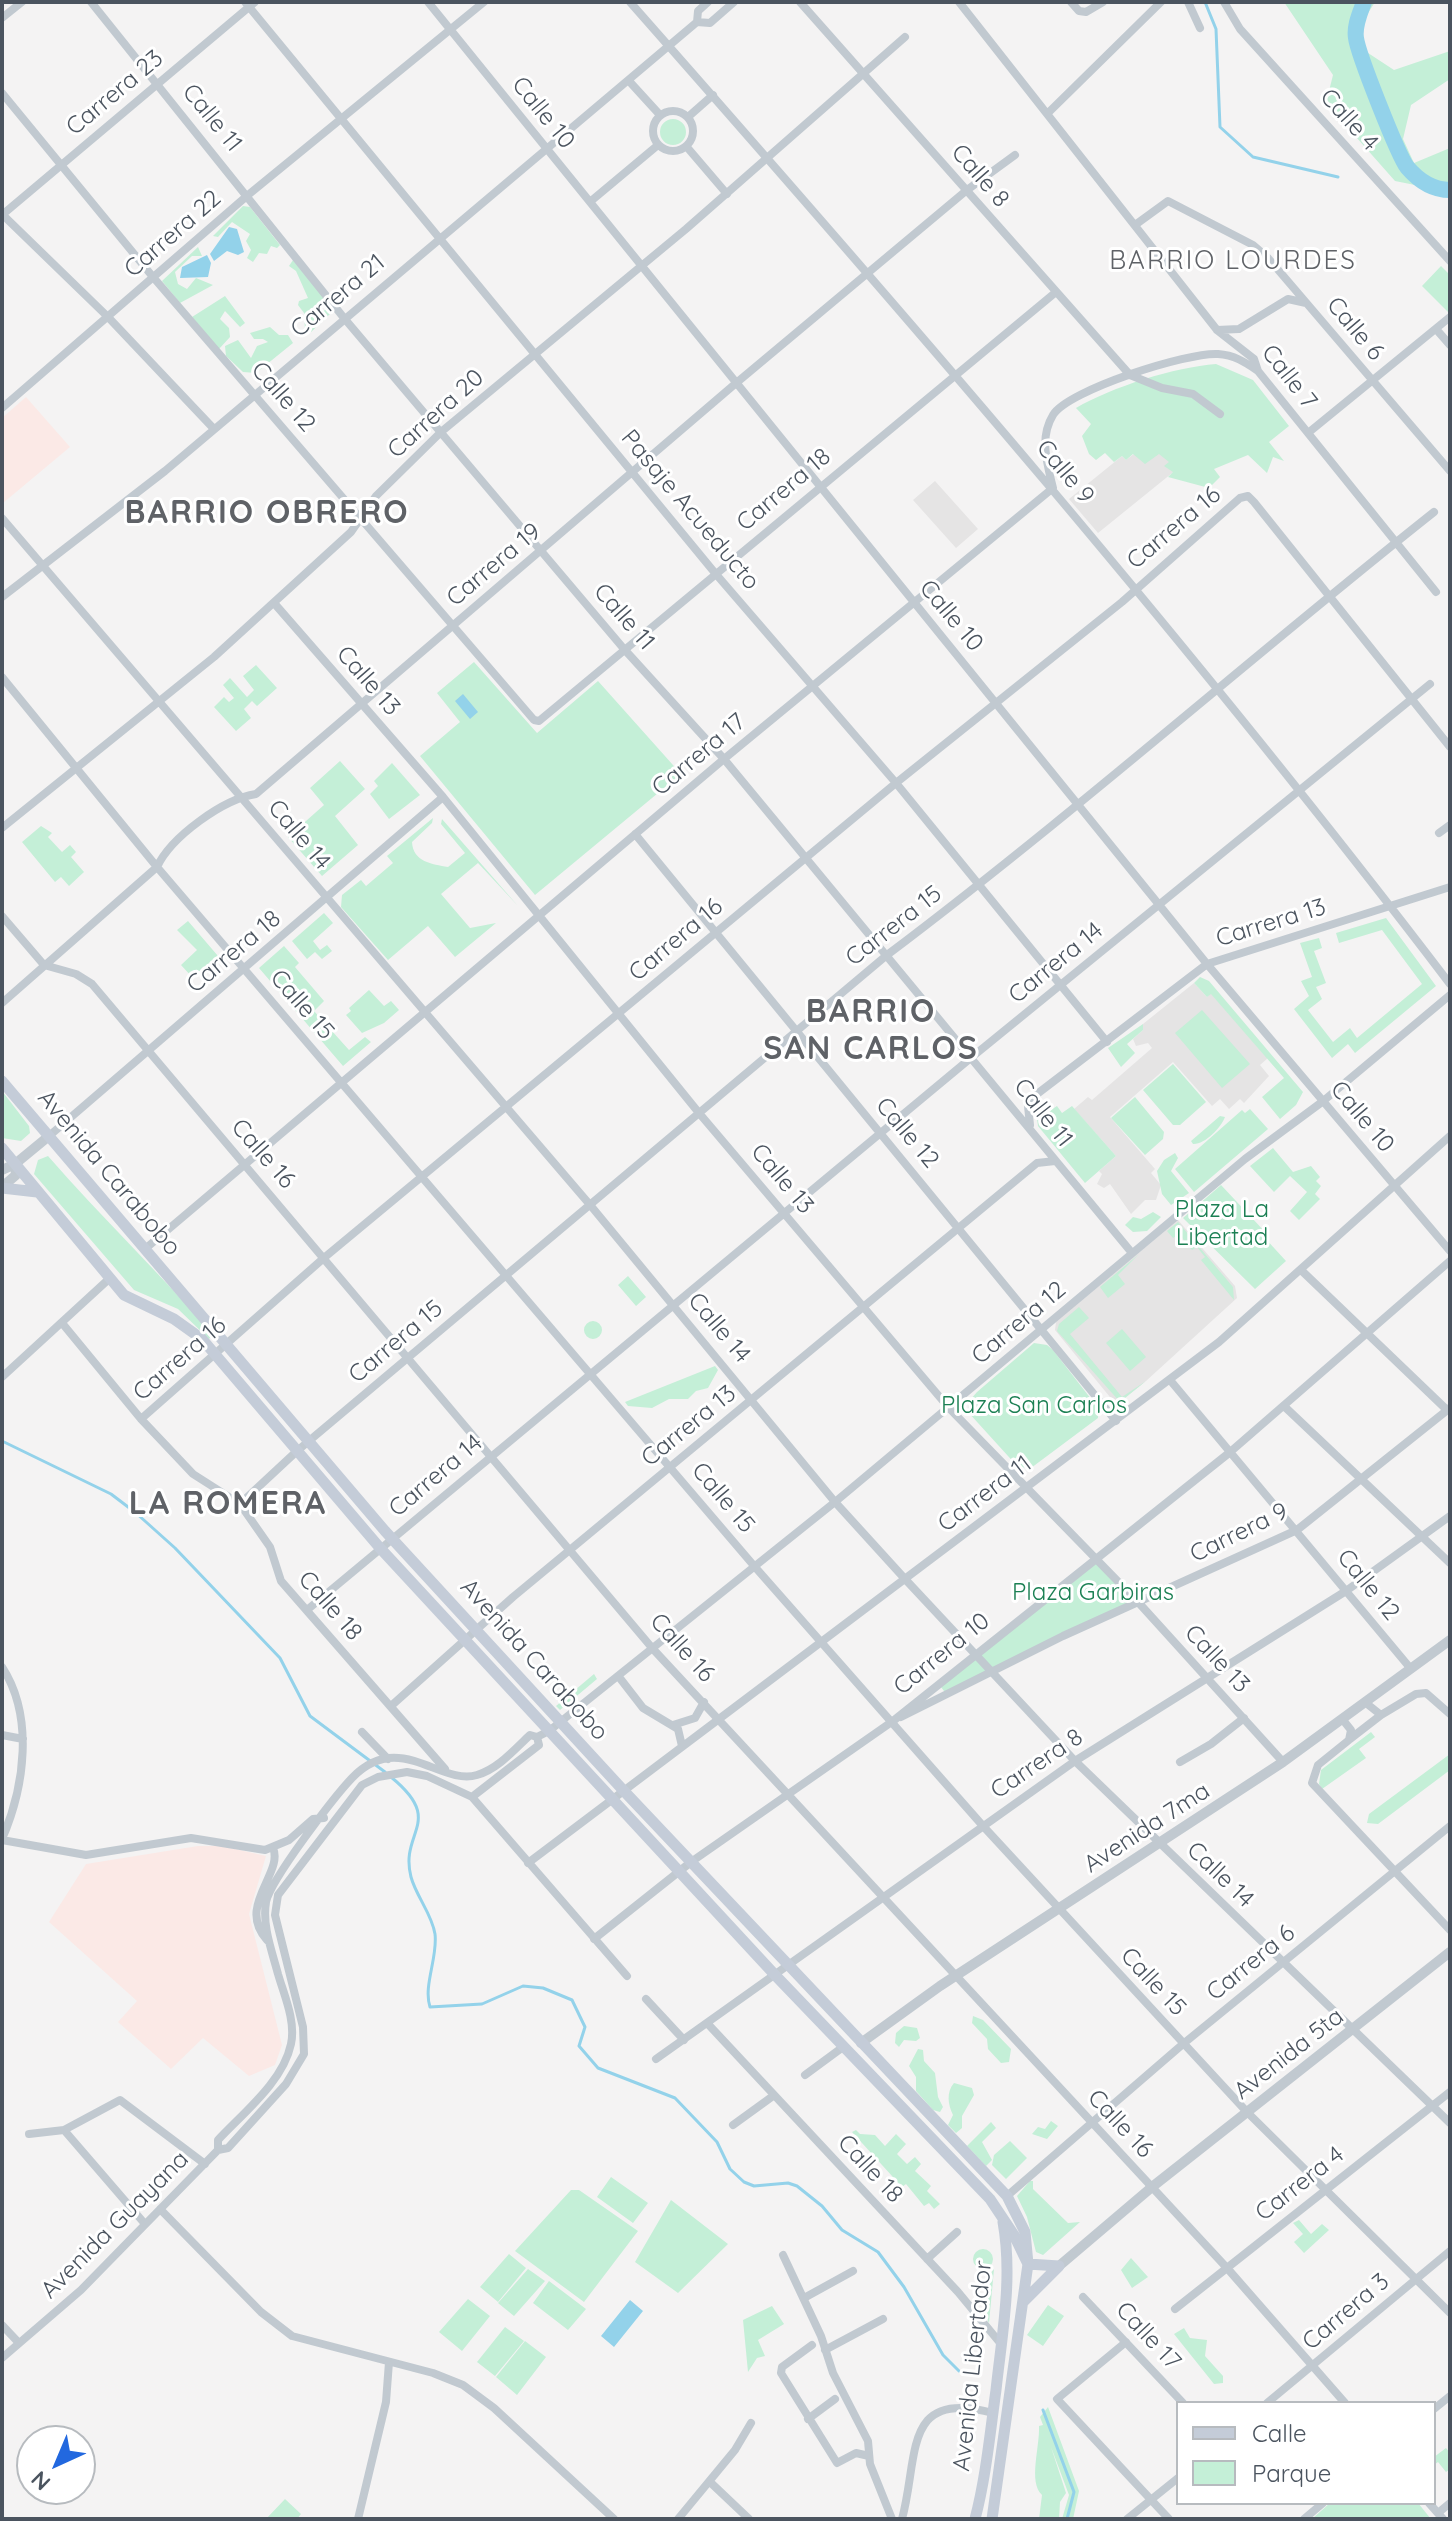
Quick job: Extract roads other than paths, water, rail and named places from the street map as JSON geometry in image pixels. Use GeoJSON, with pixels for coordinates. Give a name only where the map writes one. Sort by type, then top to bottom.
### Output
{"type":"FeatureCollection","features":[{"type":"Feature","properties":{"kind":"main road","name":"Avenida Carabobo"},"geometry":{"type":"LineString","coordinates":[[2,1081],[393,1538],[623,1790],[1007,2196],[1025,2232],[1028,2264]]}},
{"type":"Feature","properties":{"kind":"main road","name":"Avenida Carabobo"},"geometry":{"type":"LineString","coordinates":[[2,1148],[133,1302],[186,1327],[215,1355],[380,1548],[775,1975],[975,2183],[1003,2218],[1028,2264]]}},
{"type":"Feature","properties":{"kind":"main road"},"geometry":{"type":"LineString","coordinates":[[2,1187],[14,1186],[39,1192]]}},
{"type":"Feature","properties":{"kind":"main road"},"geometry":{"type":"LineString","coordinates":[[857,2061],[861,2043]]}},
{"type":"Feature","properties":{"kind":"main road","name":"Avenida Libertador"},"geometry":{"type":"LineString","coordinates":[[975,2519],[993,2413],[1009,2265],[1003,2218]]}},
{"type":"Feature","properties":{"kind":"main road"},"geometry":{"type":"LineString","coordinates":[[1028,2264],[1059,2266]]}},
{"type":"Feature","properties":{"kind":"main road","name":"Avenida Libertador"},"geometry":{"type":"LineString","coordinates":[[992,2519],[1028,2264]]}},
{"type":"Feature","properties":{"kind":"main road"},"geometry":{"type":"LineString","coordinates":[[1021,2305],[1059,2266]]}},
{"type":"Feature","properties":{"kind":"street"},"geometry":{"type":"LineString","coordinates":[[2,18],[22,2]]}},
{"type":"Feature","properties":{"kind":"street","name":"Calle 11"},"geometry":{"type":"LineString","coordinates":[[91,2],[344,318],[624,649],[724,759],[1132,1253]]}},
{"type":"Feature","properties":{"kind":"street","name":"Calle 10"},"geometry":{"type":"LineString","coordinates":[[428,2],[1207,964],[1450,1251]]}},
{"type":"Feature","properties":{"kind":"street","name":"Carrera 22"},"geometry":{"type":"LineString","coordinates":[[2,408],[248,195],[484,2]]}},
{"type":"Feature","properties":{"kind":"street","name":"Calle 9"},"geometry":{"type":"LineString","coordinates":[[630,2],[1136,586],[1301,790],[1450,984]]}},
{"type":"Feature","properties":{"kind":"street","name":"Carrera 21"},"geometry":{"type":"LineString","coordinates":[[2,597],[44,567],[214,429],[670,47],[697,22],[698,11],[708,2]]}},
{"type":"Feature","properties":{"kind":"street","name":"Carrera 21"},"geometry":{"type":"LineString","coordinates":[[697,22],[710,23],[734,2]]}},
{"type":"Feature","properties":{"kind":"street","name":"Calle 8"},"geometry":{"type":"LineString","coordinates":[[800,2],[1130,375]]}},
{"type":"Feature","properties":{"kind":"street","name":"Calle 7"},"geometry":{"type":"LineString","coordinates":[[959,2],[1217,330],[1254,359],[1258,371],[1436,592]]}},
{"type":"Feature","properties":{"kind":"street"},"geometry":{"type":"LineString","coordinates":[[1071,2],[1079,11],[1086,12],[1103,2]]}},
{"type":"Feature","properties":{"kind":"street"},"geometry":{"type":"LineString","coordinates":[[1048,113],[1161,2]]}},
{"type":"Feature","properties":{"kind":"street"},"geometry":{"type":"LineString","coordinates":[[1188,2],[1200,28]]}},
{"type":"Feature","properties":{"kind":"street","name":"Calle 4"},"geometry":{"type":"LineString","coordinates":[[1224,2],[1240,29],[1450,261]]}},
{"type":"Feature","properties":{"kind":"street","name":"Carrera 23"},"geometry":{"type":"LineString","coordinates":[[2,215],[249,4]]}},
{"type":"Feature","properties":{"kind":"street","name":"Pasaje Acueducto"},"geometry":{"type":"LineString","coordinates":[[249,4],[715,573],[896,783],[1107,1042]]}},
{"type":"Feature","properties":{"kind":"street","name":"Carrera 20"},"geometry":{"type":"LineString","coordinates":[[2,828],[161,703],[274,603],[362,518],[376,496],[441,432],[727,194],[905,37]]}},
{"type":"Feature","properties":{"kind":"street"},"geometry":{"type":"LineString","coordinates":[[629,81],[660,115]]}},
{"type":"Feature","properties":{"kind":"street","name":"Calle 12"},"geometry":{"type":"LineString","coordinates":[[2,93],[253,394],[455,625],[527,713],[539,721]]}},
{"type":"Feature","properties":{"kind":"street"},"geometry":{"type":"LineString","coordinates":[[688,117],[713,95]]}},
{"type":"Feature","properties":{"kind":"street"},"geometry":{"type":"LineString","coordinates":[[671,110],[688,117],[693,132],[686,146],[672,151],[658,145],[653,126],[660,115],[671,110]]}},
{"type":"Feature","properties":{"kind":"street"},"geometry":{"type":"LineString","coordinates":[[591,201],[658,145]]}},
{"type":"Feature","properties":{"kind":"street"},"geometry":{"type":"LineString","coordinates":[[686,146],[727,194]]}},
{"type":"Feature","properties":{"kind":"street","name":"Carrera 19"},"geometry":{"type":"LineString","coordinates":[[2,1003],[157,867],[169,849],[227,801],[256,794],[541,552],[631,471],[967,190],[1015,155]]}},
{"type":"Feature","properties":{"kind":"street","name":"Calle 6"},"geometry":{"type":"LineString","coordinates":[[1135,225],[1168,201],[1253,245],[1307,303],[1450,471]]}},
{"type":"Feature","properties":{"kind":"street"},"geometry":{"type":"LineString","coordinates":[[2,215],[108,317],[214,429]]}},
{"type":"Feature","properties":{"kind":"street","name":"Carrera 18"},"geometry":{"type":"LineString","coordinates":[[539,721],[1056,292]]}},
{"type":"Feature","properties":{"kind":"street"},"geometry":{"type":"LineString","coordinates":[[1217,330],[1239,329],[1288,299],[1307,303]]}},
{"type":"Feature","properties":{"kind":"street"},"geometry":{"type":"LineString","coordinates":[[1308,433],[1450,317]]}},
{"type":"Feature","properties":{"kind":"street"},"geometry":{"type":"LineString","coordinates":[[1436,329],[1450,345]]}},
{"type":"Feature","properties":{"kind":"street"},"geometry":{"type":"LineString","coordinates":[[1053,488],[1044,443],[1053,415],[1077,395],[1160,364],[1209,354],[1231,355],[1258,371]]}},
{"type":"Feature","properties":{"kind":"street"},"geometry":{"type":"LineString","coordinates":[[1130,375],[1162,388],[1197,395],[1220,414]]}},
{"type":"Feature","properties":{"kind":"street","name":"Carrera 17"},"geometry":{"type":"LineString","coordinates":[[145,1249],[724,759],[1053,488]]}},
{"type":"Feature","properties":{"kind":"street","name":"Carrera 16"},"geometry":{"type":"LineString","coordinates":[[141,1419],[325,1257],[896,783],[996,701],[1028,680],[1240,498],[1248,496],[1254,502],[1329,594]]}},
{"type":"Feature","properties":{"kind":"street","name":"Carrera 15"},"geometry":{"type":"LineString","coordinates":[[240,1504],[297,1451],[887,955],[978,886],[1218,685],[1434,512]]}},
{"type":"Feature","properties":{"kind":"street","name":"Calle 14"},"geometry":{"type":"LineString","coordinates":[[2,518],[591,1206],[835,1502],[1075,1761],[1281,1964],[1450,2123]]}},
{"type":"Feature","properties":{"kind":"street"},"geometry":{"type":"LineString","coordinates":[[1329,594],[1450,747]]}},
{"type":"Feature","properties":{"kind":"street","name":"Calle 13"},"geometry":{"type":"LineString","coordinates":[[274,603],[443,797],[621,1012],[699,1113],[949,1408],[1138,1602],[1283,1762]]}},
{"type":"Feature","properties":{"kind":"street","name":"Calle 15"},"geometry":{"type":"LineString","coordinates":[[2,677],[157,867],[755,1567],[983,1826],[1247,2112],[1450,2313]]}},
{"type":"Feature","properties":{"kind":"street","name":"Carrera 14"},"geometry":{"type":"LineString","coordinates":[[307,1610],[972,1057],[1430,684]]}},
{"type":"Feature","properties":{"kind":"street","name":"Carrera 18"},"geometry":{"type":"LineString","coordinates":[[49,1136],[443,797]]}},
{"type":"Feature","properties":{"kind":"street"},"geometry":{"type":"LineString","coordinates":[[1439,833],[1450,825]]}},
{"type":"Feature","properties":{"kind":"street","name":"Calle 12"},"geometry":{"type":"LineString","coordinates":[[635,834],[1116,1421]]}},
{"type":"Feature","properties":{"kind":"street","name":"Carrera 13"},"geometry":{"type":"LineString","coordinates":[[1031,1129],[1028,1112],[1031,1099],[1207,964],[1450,887]]}},
{"type":"Feature","properties":{"kind":"street"},"geometry":{"type":"LineString","coordinates":[[2,916],[44,965]]}},
{"type":"Feature","properties":{"kind":"street","name":"Calle 16"},"geometry":{"type":"LineString","coordinates":[[44,965],[76,974],[92,984],[572,1549],[653,1649],[1227,2268],[1343,2401]]}},
{"type":"Feature","properties":{"kind":"street","name":"Carrera 12"},"geometry":{"type":"LineString","coordinates":[[448,1772],[476,1775],[504,1759],[530,1735],[537,1737],[549,1731],[619,1677],[949,1408],[1245,1159],[1322,1102],[1450,995]]}},
{"type":"Feature","properties":{"kind":"street"},"geometry":{"type":"LineString","coordinates":[[2,1170],[15,1164],[49,1136]]}},
{"type":"Feature","properties":{"kind":"street","name":"Carrera 11"},"geometry":{"type":"LineString","coordinates":[[528,1863],[1170,1380],[1301,1270],[1450,1136]]}},
{"type":"Feature","properties":{"kind":"street","name":"Carrera 13"},"geometry":{"type":"LineString","coordinates":[[391,1706],[476,1628],[1037,1163],[1055,1161]]}},
{"type":"Feature","properties":{"kind":"street"},"geometry":{"type":"LineString","coordinates":[[2,1187],[16,1175],[15,1164]]}},
{"type":"Feature","properties":{"kind":"street","name":"Carrera 10"},"geometry":{"type":"LineString","coordinates":[[594,1939],[691,1862],[893,1721],[1285,1407],[1450,1261]]}},
{"type":"Feature","properties":{"kind":"street"},"geometry":{"type":"LineString","coordinates":[[1301,1270],[1449,1409]]}},
{"type":"Feature","properties":{"kind":"street"},"geometry":{"type":"LineString","coordinates":[[2,1377],[110,1278]]}},
{"type":"Feature","properties":{"kind":"street","name":"Calle 18"},"geometry":{"type":"LineString","coordinates":[[62,1323],[141,1419],[193,1474],[240,1504],[270,1547],[281,1581],[448,1772]]}},
{"type":"Feature","properties":{"kind":"street","name":"Calle 12"},"geometry":{"type":"LineString","coordinates":[[1170,1380],[1411,1669]]}},
{"type":"Feature","properties":{"kind":"street"},"geometry":{"type":"LineString","coordinates":[[1285,1407],[1450,1563]]}},
{"type":"Feature","properties":{"kind":"street","name":"Carrera 9"},"geometry":{"type":"LineString","coordinates":[[893,1721],[1138,1602],[1297,1530],[1449,1409]]}},
{"type":"Feature","properties":{"kind":"street","name":"Carrera 8"},"geometry":{"type":"LineString","coordinates":[[656,2059],[1075,1761],[1346,1591],[1450,1516]]}},
{"type":"Feature","properties":{"kind":"street","name":"Avenida 7ma"},"geometry":{"type":"LineString","coordinates":[[861,2043],[954,1976],[1283,1762],[1450,1640]]}},
{"type":"Feature","properties":{"kind":"street"},"geometry":{"type":"LineString","coordinates":[[2,1667],[20,1699],[23,1739],[12,1818],[2,1839],[86,1855],[191,1838],[257,1850],[273,1848],[301,1832],[313,1819],[327,1820]]}},
{"type":"Feature","properties":{"kind":"street"},"geometry":{"type":"LineString","coordinates":[[619,1677],[643,1708],[673,1725],[681,1735],[682,1746]]}},
{"type":"Feature","properties":{"kind":"street"},"geometry":{"type":"LineString","coordinates":[[1450,1714],[1426,1693],[1416,1694],[1381,1715],[1318,1765],[1312,1783],[1450,1930]]}},
{"type":"Feature","properties":{"kind":"street"},"geometry":{"type":"LineString","coordinates":[[673,1725],[695,1718],[704,1702]]}},
{"type":"Feature","properties":{"kind":"street"},"geometry":{"type":"LineString","coordinates":[[1366,1703],[1381,1715]]}},
{"type":"Feature","properties":{"kind":"street"},"geometry":{"type":"LineString","coordinates":[[1180,1762],[1211,1744],[1244,1718]]}},
{"type":"Feature","properties":{"kind":"street"},"geometry":{"type":"LineString","coordinates":[[1343,1720],[1351,1730],[1349,1740]]}},
{"type":"Feature","properties":{"kind":"street"},"geometry":{"type":"LineString","coordinates":[[362,1732],[384,1760],[422,1762],[448,1772]]}},
{"type":"Feature","properties":{"kind":"street"},"geometry":{"type":"LineString","coordinates":[[2,1735],[23,1739]]}},
{"type":"Feature","properties":{"kind":"street","name":"Carrera 12"},"geometry":{"type":"LineString","coordinates":[[472,1797],[539,1745],[537,1737]]}},
{"type":"Feature","properties":{"kind":"street","name":"Avenida Guayana"},"geometry":{"type":"LineString","coordinates":[[2,2358],[81,2290],[218,2150],[228,2148],[286,2084],[304,2054],[303,2027],[277,1926],[275,1904],[354,1775],[384,1760]]}},
{"type":"Feature","properties":{"kind":"street","name":"Avenida Guayana"},"geometry":{"type":"LineString","coordinates":[[218,2150],[218,2140],[282,2067],[292,2041],[288,2007],[265,1916],[267,1898],[327,1820],[362,1785],[391,1773],[418,1773],[472,1797]]}},
{"type":"Feature","properties":{"kind":"street"},"geometry":{"type":"LineString","coordinates":[[472,1797],[627,1976]]}},
{"type":"Feature","properties":{"kind":"street","name":"Carrera 6"},"geometry":{"type":"LineString","coordinates":[[1007,2196],[1183,2044],[1450,1826]]}},
{"type":"Feature","properties":{"kind":"street"},"geometry":{"type":"LineString","coordinates":[[270,1943],[262,1934],[257,1902],[276,1860],[273,1848]]}},
{"type":"Feature","properties":{"kind":"street","name":"Avenida 5ta"},"geometry":{"type":"LineString","coordinates":[[1059,2266],[1152,2187],[1450,1952]]}},
{"type":"Feature","properties":{"kind":"street"},"geometry":{"type":"LineString","coordinates":[[646,1999],[684,2040]]}},
{"type":"Feature","properties":{"kind":"street","name":"Calle 18"},"geometry":{"type":"LineString","coordinates":[[707,2023],[927,2259],[1001,2344]]}},
{"type":"Feature","properties":{"kind":"street"},"geometry":{"type":"LineString","coordinates":[[805,2075],[843,2047]]}},
{"type":"Feature","properties":{"kind":"street","name":"Carrera 4"},"geometry":{"type":"LineString","coordinates":[[1175,2309],[1450,2092]]}},
{"type":"Feature","properties":{"kind":"street"},"geometry":{"type":"LineString","coordinates":[[733,2125],[773,2096]]}},
{"type":"Feature","properties":{"kind":"street"},"geometry":{"type":"LineString","coordinates":[[29,2134],[64,2130],[120,2100],[205,2164]]}},
{"type":"Feature","properties":{"kind":"street"},"geometry":{"type":"LineString","coordinates":[[64,2130],[145,2224]]}},
{"type":"Feature","properties":{"kind":"street"},"geometry":{"type":"LineString","coordinates":[[160,2209],[261,2312],[292,2336],[450,2379],[476,2393],[614,2519]]}},
{"type":"Feature","properties":{"kind":"street"},"geometry":{"type":"LineString","coordinates":[[927,2259],[957,2232]]}},
{"type":"Feature","properties":{"kind":"street","name":"Carrera 3"},"geometry":{"type":"LineString","coordinates":[[1269,2401],[1450,2251]]}},
{"type":"Feature","properties":{"kind":"street"},"geometry":{"type":"LineString","coordinates":[[783,2255],[804,2298],[833,2373],[868,2441],[869,2456],[892,2519]]}},
{"type":"Feature","properties":{"kind":"street"},"geometry":{"type":"LineString","coordinates":[[804,2298],[853,2271]]}},
{"type":"Feature","properties":{"kind":"street","name":"Calle 17"},"geometry":{"type":"LineString","coordinates":[[1083,2297],[1181,2401]]}},
{"type":"Feature","properties":{"kind":"street"},"geometry":{"type":"LineString","coordinates":[[825,2350],[883,2319]]}},
{"type":"Feature","properties":{"kind":"street"},"geometry":{"type":"LineString","coordinates":[[2,2325],[18,2342]]}},
{"type":"Feature","properties":{"kind":"street"},"geometry":{"type":"LineString","coordinates":[[1126,2342],[1057,2399],[1169,2519]]}},
{"type":"Feature","properties":{"kind":"street"},"geometry":{"type":"LineString","coordinates":[[812,2345],[782,2367],[781,2373],[837,2463],[856,2453],[869,2456]]}},
{"type":"Feature","properties":{"kind":"street"},"geometry":{"type":"LineString","coordinates":[[358,2519],[386,2402],[389,2362]]}},
{"type":"Feature","properties":{"kind":"street"},"geometry":{"type":"LineString","coordinates":[[808,2419],[835,2399]]}},
{"type":"Feature","properties":{"kind":"street"},"geometry":{"type":"LineString","coordinates":[[902,2519],[917,2436],[925,2420],[939,2409],[958,2406],[993,2413]]}},
{"type":"Feature","properties":{"kind":"street"},"geometry":{"type":"LineString","coordinates":[[678,2519],[710,2482],[751,2423]]}},
{"type":"Feature","properties":{"kind":"street"},"geometry":{"type":"LineString","coordinates":[[1127,2519],[1176,2480]]}},
{"type":"Feature","properties":{"kind":"street"},"geometry":{"type":"LineString","coordinates":[[710,2482],[749,2519]]}},
{"type":"Feature","properties":{"kind":"street"},"geometry":{"type":"LineString","coordinates":[[1441,2516],[1450,2503]]}},
{"type":"Feature","properties":{"kind":"street"},"geometry":{"type":"LineString","coordinates":[[1304,2519],[1321,2505]]}},
{"type":"Feature","properties":{"kind":"water"},"geometry":{"type":"Polygon","coordinates":[[[229,227],[237,229],[244,252],[238,255],[227,251],[214,261],[210,254],[229,227]]]}},
{"type":"Feature","properties":{"kind":"water"},"geometry":{"type":"Polygon","coordinates":[[[207,255],[211,263],[208,277],[180,278],[182,267],[207,255]]]}},
{"type":"Feature","properties":{"kind":"water"},"geometry":{"type":"Polygon","coordinates":[[[463,694],[478,712],[470,719],[455,701],[463,694]]]}},
{"type":"Feature","properties":{"kind":"water"},"geometry":{"type":"Polygon","coordinates":[[[630,2300],[643,2311],[614,2347],[601,2336],[630,2300]]]}},
{"type":"Feature","properties":{"kind":"waterway"},"geometry":{"type":"LineString","coordinates":[[1205,2],[1216,29],[1220,127],[1253,157],[1338,177]]}},
{"type":"Feature","properties":{"kind":"waterway"},"geometry":{"type":"LineString","coordinates":[[1364,2],[1357,24],[1358,48],[1396,144],[1407,167],[1416,176],[1432,186],[1450,190]]}},
{"type":"Feature","properties":{"kind":"waterway"},"geometry":{"type":"LineString","coordinates":[[2,1441],[111,1494],[136,1513],[175,1548],[280,1658],[310,1716],[385,1772]]}},
{"type":"Feature","properties":{"kind":"waterway"},"geometry":{"type":"LineString","coordinates":[[391,1777],[407,1792],[416,1805],[418,1816],[409,1861],[413,1884],[435,1934],[428,1990],[430,2007],[482,2004],[523,1986],[543,1988],[572,2000],[585,2027],[579,2046],[598,2068],[675,2098],[717,2142],[730,2169],[744,2182],[754,2186],[788,2183],[797,2186],[822,2206],[842,2230],[878,2252],[904,2287],[943,2355],[959,2371]]}},
{"type":"Feature","properties":{"kind":"waterway"},"geometry":{"type":"LineString","coordinates":[[1043,2410],[1074,2492],[1067,2519]]}},
{"type":"Feature","properties":{"kind":"district","name":"BARRIO LOURDES"},"geometry":{"type":"Point","coordinates":[1233,261]}},
{"type":"Feature","properties":{"kind":"district","name":"BARRIO OBRERO"},"geometry":{"type":"Point","coordinates":[267,513]}},
{"type":"Feature","properties":{"kind":"district","name":"BARRIO SAN CARLOS"},"geometry":{"type":"Point","coordinates":[871,1030]}},
{"type":"Feature","properties":{"kind":"district","name":"LA ROMERA"},"geometry":{"type":"Point","coordinates":[228,1504]}},
{"type":"Feature","properties":{"kind":"park label","name":"Plaza La Libertad"},"geometry":{"type":"Point","coordinates":[1222,1224]}},
{"type":"Feature","properties":{"kind":"park label","name":"Plaza San Carlos"},"geometry":{"type":"Point","coordinates":[1034,1406]}},
{"type":"Feature","properties":{"kind":"park label","name":"Plaza Garbiras"},"geometry":{"type":"Point","coordinates":[1093,1593]}}]}
